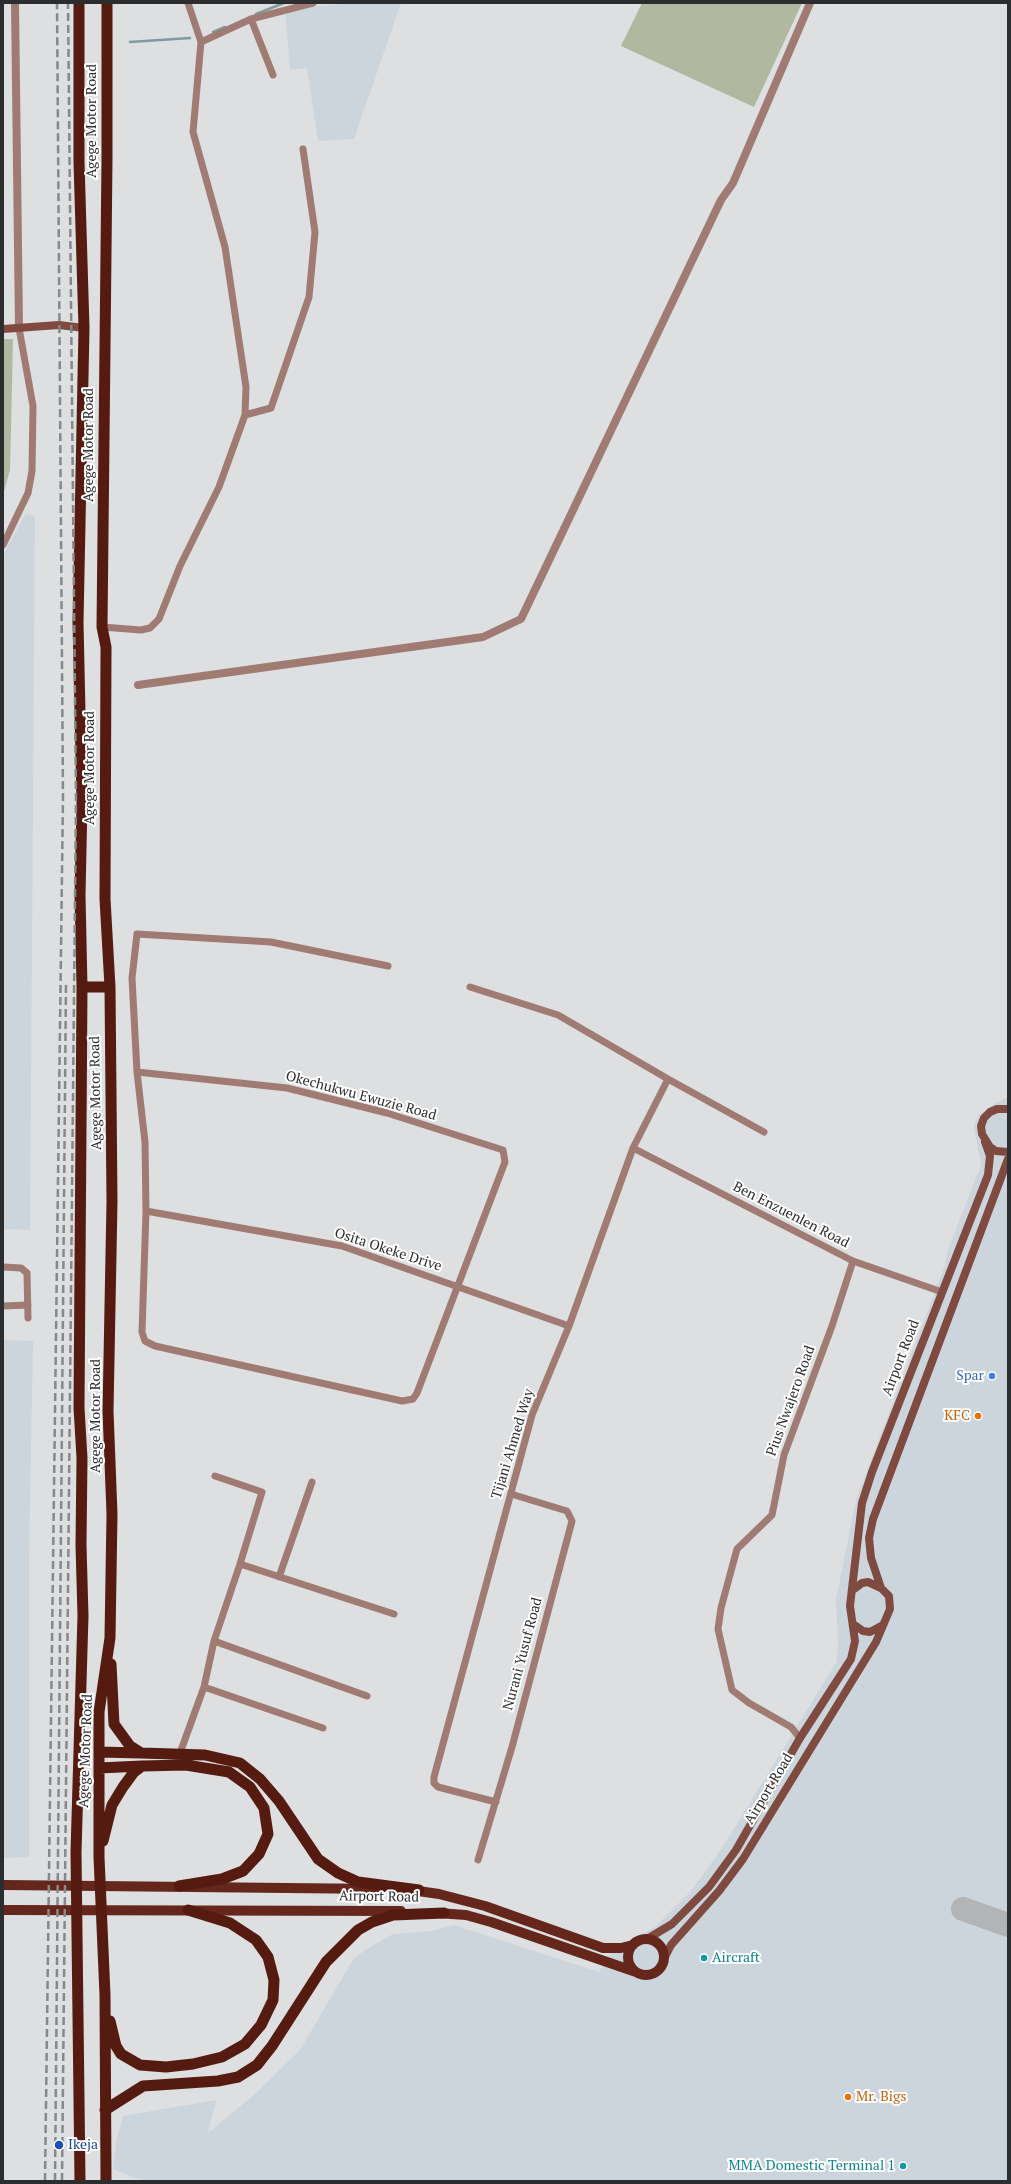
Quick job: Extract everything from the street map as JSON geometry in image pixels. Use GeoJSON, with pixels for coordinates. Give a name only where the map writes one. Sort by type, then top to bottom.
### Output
{"type":"FeatureCollection","features":[{"type":"Feature","properties":{"kind":"highway","name":"Agege Motor Road"},"geometry":{"type":"LineString","coordinates":[[79,3],[79,162],[84,328],[78,622],[81,714],[80,895],[82,987],[79,1408],[82,1458],[81,1545],[83,1616],[76,1852],[80,2181]]}},
{"type":"Feature","properties":{"kind":"highway","name":"Agege Motor Road"},"geometry":{"type":"LineString","coordinates":[[106,2181],[105,1995],[99,1857],[99,1752],[100,1712],[110,1638],[112,1514],[108,1411],[112,1202],[110,987],[105,899],[106,647],[102,627],[107,159],[107,3]]}},
{"type":"Feature","properties":{"kind":"highway"},"geometry":{"type":"LineString","coordinates":[[82,987],[110,987]]}},
{"type":"Feature","properties":{"kind":"highway"},"geometry":{"type":"LineString","coordinates":[[110,1638],[114,1724],[130,1746],[141,1753]]}},
{"type":"Feature","properties":{"kind":"highway"},"geometry":{"type":"LineString","coordinates":[[99,1752],[180,1753],[240,1763],[260,1779],[279,1801],[318,1859],[338,1873],[358,1882],[419,1890]]}},
{"type":"Feature","properties":{"kind":"highway"},"geometry":{"type":"LineString","coordinates":[[99,1768],[186,1765],[229,1772],[250,1787],[264,1808],[268,1834],[259,1854],[243,1871],[222,1879],[179,1886]]}},
{"type":"Feature","properties":{"kind":"highway"},"geometry":{"type":"LineString","coordinates":[[99,1857],[112,1805],[122,1787],[134,1772],[142,1766]]}},
{"type":"Feature","properties":{"kind":"highway"},"geometry":{"type":"LineString","coordinates":[[105,1995],[116,2046],[121,2054],[140,2065],[166,2067],[193,2064],[222,2057],[245,2044],[261,2025],[273,2000],[274,1980],[268,1957],[256,1940],[230,1923],[188,1910]]}},
{"type":"Feature","properties":{"kind":"highway"},"geometry":{"type":"LineString","coordinates":[[105,2110],[143,2086],[218,2081],[238,2077],[257,2065],[272,2046],[326,1962],[358,1930],[372,1922],[394,1915],[444,1913]]}},
{"type":"Feature","properties":{"kind":"main road"},"geometry":{"type":"LineString","coordinates":[[3,328],[59,325],[84,328]]}},
{"type":"Feature","properties":{"kind":"main road"},"geometry":{"type":"LineString","coordinates":[[998,1109],[1008,1104]]}},
{"type":"Feature","properties":{"kind":"main road"},"geometry":{"type":"LineString","coordinates":[[998,1109],[1008,1109]]}},
{"type":"Feature","properties":{"kind":"main road","name":"Airport Road"},"geometry":{"type":"LineString","coordinates":[[854,1589],[854,1567],[862,1504],[872,1472],[988,1175],[990,1156],[981,1126],[984,1118],[998,1109]]}},
{"type":"Feature","properties":{"kind":"main road"},"geometry":{"type":"LineString","coordinates":[[985,1142],[996,1151],[1008,1152]]}},
{"type":"Feature","properties":{"kind":"main road","name":"Airport Road"},"geometry":{"type":"LineString","coordinates":[[881,1588],[873,1570],[871,1558],[869,1538],[873,1519],[1008,1158]]}},
{"type":"Feature","properties":{"kind":"main road"},"geometry":{"type":"LineString","coordinates":[[868,1582],[881,1588],[889,1596],[890,1609],[884,1625],[870,1632],[863,1631],[854,1624],[850,1606],[854,1589],[862,1583],[868,1582]]}},
{"type":"Feature","properties":{"kind":"main road","name":"Airport Road"},"geometry":{"type":"LineString","coordinates":[[647,1939],[672,1924],[709,1887],[736,1850],[800,1738],[851,1659],[855,1641],[854,1624]]}},
{"type":"Feature","properties":{"kind":"main road","name":"Airport Road"},"geometry":{"type":"LineString","coordinates":[[665,1957],[671,1946],[719,1891],[743,1859],[870,1652],[884,1625]]}},
{"type":"Feature","properties":{"kind":"main road","name":"Airport Road"},"geometry":{"type":"LineString","coordinates":[[3,1885],[419,1890],[485,1906],[603,1948],[621,1948],[633,1945]]}},
{"type":"Feature","properties":{"kind":"main road","name":"Airport Road"},"geometry":{"type":"LineString","coordinates":[[3,1910],[421,1911],[444,1913],[491,1922],[636,1972]]}},
{"type":"Feature","properties":{"kind":"main road"},"geometry":{"type":"LineString","coordinates":[[642,1939],[656,1942],[661,1946],[665,1957],[664,1964],[656,1973],[644,1975],[636,1972],[629,1964],[628,1958],[629,1952],[633,1945],[642,1939]]}},
{"type":"Feature","properties":{"kind":"street"},"geometry":{"type":"LineString","coordinates":[[3,545],[28,493],[32,472],[33,406],[19,328],[14,3]]}},
{"type":"Feature","properties":{"kind":"street"},"geometry":{"type":"LineString","coordinates":[[102,627],[141,630],[150,628],[159,619],[180,566],[219,487],[245,415],[246,387],[225,247],[193,132],[201,42],[188,3]]}},
{"type":"Feature","properties":{"kind":"street"},"geometry":{"type":"LineString","coordinates":[[201,42],[251,19],[313,3]]}},
{"type":"Feature","properties":{"kind":"street"},"geometry":{"type":"LineString","coordinates":[[138,685],[483,637],[522,619],[721,200],[732,182],[810,3]]}},
{"type":"Feature","properties":{"kind":"street"},"geometry":{"type":"LineString","coordinates":[[251,19],[273,75]]}},
{"type":"Feature","properties":{"kind":"street"},"geometry":{"type":"LineString","coordinates":[[245,415],[271,408],[309,297],[315,232],[303,149]]}},
{"type":"Feature","properties":{"kind":"street"},"geometry":{"type":"LineString","coordinates":[[388,966],[271,942],[137,934],[132,978],[138,1072],[145,1142],[146,1210],[142,1332],[145,1340],[155,1346],[402,1401],[413,1399],[417,1393],[457,1286]]}},
{"type":"Feature","properties":{"kind":"street"},"geometry":{"type":"LineString","coordinates":[[470,987],[558,1015],[668,1079],[764,1132]]}},
{"type":"Feature","properties":{"kind":"street","name":"Okechukwu Ewuzie Road"},"geometry":{"type":"LineString","coordinates":[[138,1072],[287,1088],[387,1113],[503,1150],[505,1162],[457,1286]]}},
{"type":"Feature","properties":{"kind":"street","name":"Tijani Ahmed Way"},"geometry":{"type":"LineString","coordinates":[[496,1802],[438,1787],[434,1783],[532,1415],[569,1326],[633,1148],[668,1079]]}},
{"type":"Feature","properties":{"kind":"street","name":"Ben Enzuenlen Road"},"geometry":{"type":"LineString","coordinates":[[633,1148],[853,1261],[942,1292]]}},
{"type":"Feature","properties":{"kind":"street","name":"Osita Okeke Drive"},"geometry":{"type":"LineString","coordinates":[[146,1210],[342,1246],[569,1326]]}},
{"type":"Feature","properties":{"kind":"street","name":"Pius Nwajero Road"},"geometry":{"type":"LineString","coordinates":[[800,1738],[791,1727],[749,1703],[732,1690],[718,1630],[721,1608],[737,1549],[772,1515],[784,1455],[832,1326],[853,1261]]}},
{"type":"Feature","properties":{"kind":"street"},"geometry":{"type":"LineString","coordinates":[[3,1267],[25,1270],[28,1318]]}},
{"type":"Feature","properties":{"kind":"street"},"geometry":{"type":"LineString","coordinates":[[3,1306],[28,1305]]}},
{"type":"Feature","properties":{"kind":"street"},"geometry":{"type":"LineString","coordinates":[[180,1753],[204,1687],[214,1641],[262,1492],[215,1476]]}},
{"type":"Feature","properties":{"kind":"street"},"geometry":{"type":"LineString","coordinates":[[279,1577],[312,1482]]}},
{"type":"Feature","properties":{"kind":"street","name":"Nurani Yusuf Road"},"geometry":{"type":"LineString","coordinates":[[478,1860],[496,1802],[572,1521],[567,1512],[511,1494]]}},
{"type":"Feature","properties":{"kind":"street"},"geometry":{"type":"LineString","coordinates":[[240,1564],[394,1614]]}},
{"type":"Feature","properties":{"kind":"street"},"geometry":{"type":"LineString","coordinates":[[214,1641],[367,1696]]}},
{"type":"Feature","properties":{"kind":"street"},"geometry":{"type":"LineString","coordinates":[[204,1687],[323,1728]]}},
{"type":"Feature","properties":{"kind":"shaded area"},"geometry":{"type":"Polygon","coordinates":[[[354,3],[401,3],[354,139],[318,141],[307,68],[290,70],[285,9],[354,3]]]}},
{"type":"Feature","properties":{"kind":"shaded area"},"geometry":{"type":"Polygon","coordinates":[[[26,513],[35,517],[30,1230],[3,1229],[3,555],[26,513]]]}},
{"type":"Feature","properties":{"kind":"shaded area"},"geometry":{"type":"Polygon","coordinates":[[[1008,1097],[1008,2181],[143,2181],[113,2169],[116,2143],[123,2116],[216,2100],[208,2133],[255,2094],[300,2050],[354,1958],[393,1934],[432,1931],[454,1925],[599,1972],[617,1944],[629,1941],[655,1927],[691,1891],[722,1848],[836,1663],[838,1644],[836,1600],[856,1500],[945,1265],[947,1252],[981,1165],[974,1127],[978,1116],[992,1105],[1008,1097]]]}},
{"type":"Feature","properties":{"kind":"shaded area"},"geometry":{"type":"Polygon","coordinates":[[[3,1340],[33,1341],[29,1558],[29,1857],[3,1858],[3,1340]]]}},
{"type":"Feature","properties":{"kind":"green space"},"geometry":{"type":"Polygon","coordinates":[[[642,3],[802,3],[754,107],[621,46],[642,3]]]}},
{"type":"Feature","properties":{"kind":"green space"},"geometry":{"type":"Polygon","coordinates":[[[3,339],[13,339],[10,470],[3,495],[3,339]]]}},
{"type":"Feature","properties":{"kind":"waterway"},"geometry":{"type":"LineString","coordinates":[[256,14],[284,3]]}},
{"type":"Feature","properties":{"kind":"waterway"},"geometry":{"type":"LineString","coordinates":[[213,32],[225,27]]}},
{"type":"Feature","properties":{"kind":"waterway"},"geometry":{"type":"LineString","coordinates":[[130,42],[190,38]]}},
{"type":"Feature","properties":{"kind":"taxiway"},"geometry":{"type":"LineString","coordinates":[[963,1909],[1008,1925]]}},
{"type":"Feature","properties":{"kind":"railway"},"geometry":{"type":"LineString","coordinates":[[45,2181],[63,797],[57,3]]}},
{"type":"Feature","properties":{"kind":"railway"},"geometry":{"type":"LineString","coordinates":[[62,2181],[76,800],[68,3]]}},
{"type":"Feature","properties":{"kind":"railway"},"geometry":{"type":"LineString","coordinates":[[55,2181],[66,983]]}},
{"type":"Feature","properties":{"kind":"place","name":"Spar"},"geometry":{"type":"Point","coordinates":[992,1376]}},
{"type":"Feature","properties":{"kind":"place","name":"KFC"},"geometry":{"type":"Point","coordinates":[978,1416]}},
{"type":"Feature","properties":{"kind":"place","name":"Aircraft"},"geometry":{"type":"Point","coordinates":[704,1958]}},
{"type":"Feature","properties":{"kind":"place","name":"Mr. Bigs"},"geometry":{"type":"Point","coordinates":[848,2097]}},
{"type":"Feature","properties":{"kind":"place","name":"Ikeja"},"geometry":{"type":"Point","coordinates":[59,2145]}},
{"type":"Feature","properties":{"kind":"place","name":"MMA Domestic Terminal 1"},"geometry":{"type":"Point","coordinates":[903,2166]}}]}
